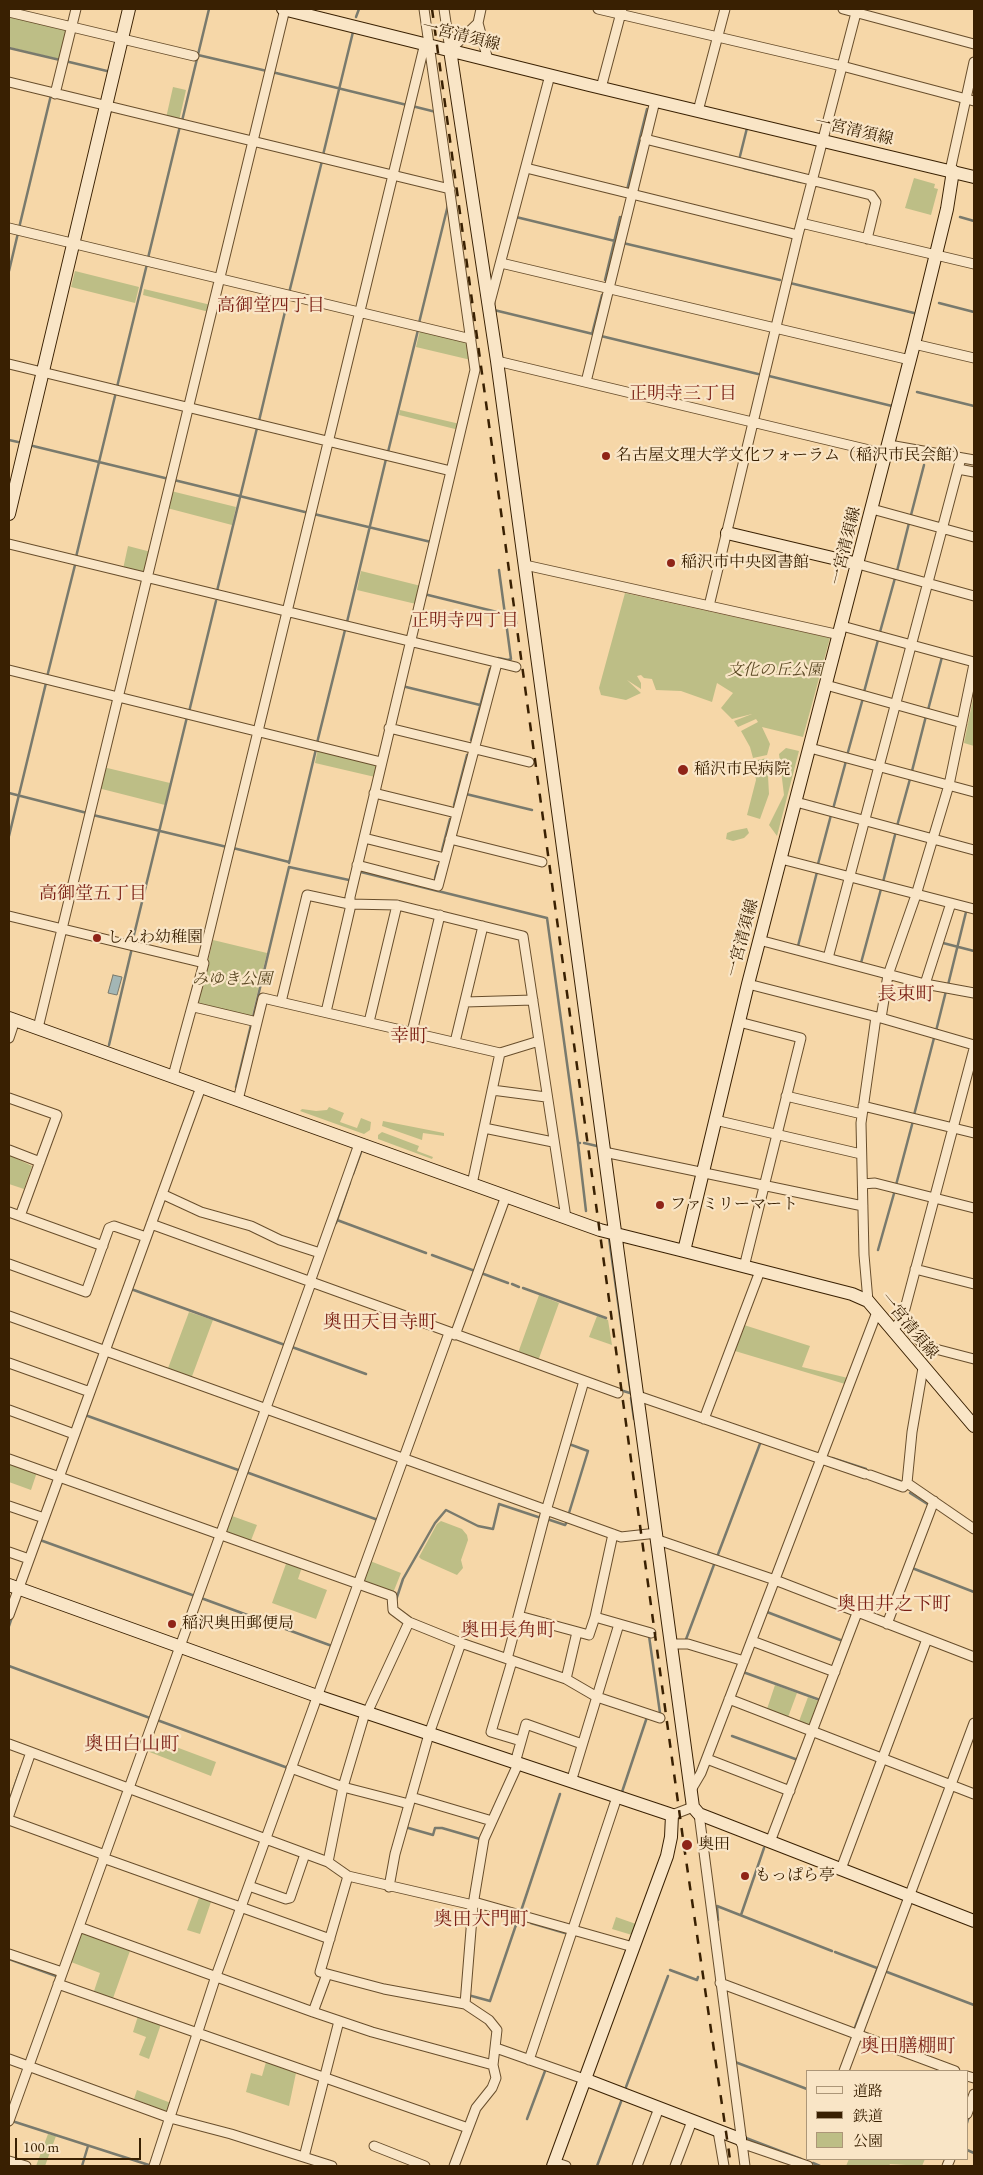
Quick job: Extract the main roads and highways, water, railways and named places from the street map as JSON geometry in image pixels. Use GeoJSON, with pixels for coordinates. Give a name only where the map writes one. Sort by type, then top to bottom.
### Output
{"type":"FeatureCollection","features":[{"type":"Feature","properties":{"kind":"waterway"},"geometry":{"type":"LineString","coordinates":[[182,121],[209,9]]}},
{"type":"Feature","properties":{"kind":"waterway"},"geometry":{"type":"LineString","coordinates":[[356,17],[359,9]]}},
{"type":"Feature","properties":{"kind":"waterway"},"geometry":{"type":"LineString","coordinates":[[323,155],[353,32]]}},
{"type":"Feature","properties":{"kind":"waterway"},"geometry":{"type":"LineString","coordinates":[[9,48],[60,60]]}},
{"type":"Feature","properties":{"kind":"waterway"},"geometry":{"type":"LineString","coordinates":[[198,55],[267,71]]}},
{"type":"Feature","properties":{"kind":"waterway"},"geometry":{"type":"LineString","coordinates":[[65,61],[107,71]]}},
{"type":"Feature","properties":{"kind":"waterway"},"geometry":{"type":"LineString","coordinates":[[272,72],[407,105]]}},
{"type":"Feature","properties":{"kind":"waterway"},"geometry":{"type":"LineString","coordinates":[[19,228],[51,95]]}},
{"type":"Feature","properties":{"kind":"waterway"},"geometry":{"type":"LineString","coordinates":[[412,106],[436,112]]}},
{"type":"Feature","properties":{"kind":"waterway"},"geometry":{"type":"LineString","coordinates":[[627,190],[647,109]]}},
{"type":"Feature","properties":{"kind":"waterway"},"geometry":{"type":"LineString","coordinates":[[148,258],[180,126]]}},
{"type":"Feature","properties":{"kind":"waterway"},"geometry":{"type":"LineString","coordinates":[[740,156],[747,128]]}},
{"type":"Feature","properties":{"kind":"waterway"},"geometry":{"type":"LineString","coordinates":[[289,293],[322,161]]}},
{"type":"Feature","properties":{"kind":"waterway"},"geometry":{"type":"LineString","coordinates":[[744,168],[801,182]]}},
{"type":"Feature","properties":{"kind":"waterway"},"geometry":{"type":"LineString","coordinates":[[419,323],[448,205]]}},
{"type":"Feature","properties":{"kind":"waterway"},"geometry":{"type":"LineString","coordinates":[[516,217],[615,241]]}},
{"type":"Feature","properties":{"kind":"waterway"},"geometry":{"type":"LineString","coordinates":[[605,280],[620,217]]}},
{"type":"Feature","properties":{"kind":"waterway"},"geometry":{"type":"LineString","coordinates":[[960,217],[974,221]]}},
{"type":"Feature","properties":{"kind":"waterway"},"geometry":{"type":"LineString","coordinates":[[9,271],[18,233]]}},
{"type":"Feature","properties":{"kind":"waterway"},"geometry":{"type":"LineString","coordinates":[[623,243],[780,280]]}},
{"type":"Feature","properties":{"kind":"waterway"},"geometry":{"type":"LineString","coordinates":[[117,387],[147,264]]}},
{"type":"Feature","properties":{"kind":"waterway"},"geometry":{"type":"LineString","coordinates":[[790,283],[914,313]]}},
{"type":"Feature","properties":{"kind":"waterway"},"geometry":{"type":"LineString","coordinates":[[592,334],[602,295]]}},
{"type":"Feature","properties":{"kind":"waterway"},"geometry":{"type":"LineString","coordinates":[[259,421],[288,299]]}},
{"type":"Feature","properties":{"kind":"waterway"},"geometry":{"type":"LineString","coordinates":[[939,303],[974,312]]}},
{"type":"Feature","properties":{"kind":"waterway"},"geometry":{"type":"LineString","coordinates":[[494,310],[593,334]]}},
{"type":"Feature","properties":{"kind":"waterway"},"geometry":{"type":"LineString","coordinates":[[388,452],[418,330]]}},
{"type":"Feature","properties":{"kind":"waterway"},"geometry":{"type":"LineString","coordinates":[[601,336],[758,374]]}},
{"type":"Feature","properties":{"kind":"waterway"},"geometry":{"type":"LineString","coordinates":[[769,376],[892,406]]}},
{"type":"Feature","properties":{"kind":"waterway"},"geometry":{"type":"LineString","coordinates":[[76,557],[116,392]]}},
{"type":"Feature","properties":{"kind":"waterway"},"geometry":{"type":"LineString","coordinates":[[917,392],[974,406]]}},
{"type":"Feature","properties":{"kind":"waterway"},"geometry":{"type":"LineString","coordinates":[[217,591],[257,428]]}},
{"type":"Feature","properties":{"kind":"waterway"},"geometry":{"type":"LineString","coordinates":[[9,440],[18,442]]}},
{"type":"Feature","properties":{"kind":"waterway"},"geometry":{"type":"LineString","coordinates":[[33,446],[169,479]]}},
{"type":"Feature","properties":{"kind":"waterway"},"geometry":{"type":"LineString","coordinates":[[347,622],[386,459]]}},
{"type":"Feature","properties":{"kind":"waterway"},"geometry":{"type":"LineString","coordinates":[[911,515],[924,465]]}},
{"type":"Feature","properties":{"kind":"waterway"},"geometry":{"type":"LineString","coordinates":[[174,480],[309,513]]}},
{"type":"Feature","properties":{"kind":"waterway"},"geometry":{"type":"LineString","coordinates":[[314,514],[431,542]]}},
{"type":"Feature","properties":{"kind":"waterway"},"geometry":{"type":"LineString","coordinates":[[897,571],[909,523]]}},
{"type":"Feature","properties":{"kind":"waterway"},"geometry":{"type":"LineString","coordinates":[[47,677],[75,565]]}},
{"type":"Feature","properties":{"kind":"waterway"},"geometry":{"type":"LineString","coordinates":[[498,658],[511,659],[499,570]]}},
{"type":"Feature","properties":{"kind":"waterway"},"geometry":{"type":"LineString","coordinates":[[880,632],[895,578]]}},
{"type":"Feature","properties":{"kind":"waterway"},"geometry":{"type":"LineString","coordinates":[[424,594],[505,614]]}},
{"type":"Feature","properties":{"kind":"waterway"},"geometry":{"type":"LineString","coordinates":[[189,712],[216,601]]}},
{"type":"Feature","properties":{"kind":"waterway"},"geometry":{"type":"LineString","coordinates":[[317,743],[345,630]]}},
{"type":"Feature","properties":{"kind":"waterway"},"geometry":{"type":"LineString","coordinates":[[864,692],[878,640]]}},
{"type":"Feature","properties":{"kind":"waterway"},"geometry":{"type":"LineString","coordinates":[[928,710],[942,657]]}},
{"type":"Feature","properties":{"kind":"waterway"},"geometry":{"type":"LineString","coordinates":[[471,740],[490,669]]}},
{"type":"Feature","properties":{"kind":"waterway"},"geometry":{"type":"LineString","coordinates":[[9,836],[46,683]]}},
{"type":"Feature","properties":{"kind":"waterway"},"geometry":{"type":"LineString","coordinates":[[402,686],[480,705]]}},
{"type":"Feature","properties":{"kind":"waterway"},"geometry":{"type":"LineString","coordinates":[[848,752],[863,698]]}},
{"type":"Feature","properties":{"kind":"waterway"},"geometry":{"type":"LineString","coordinates":[[912,771],[926,716]]}},
{"type":"Feature","properties":{"kind":"waterway"},"geometry":{"type":"LineString","coordinates":[[132,943],[187,717]]}},
{"type":"Feature","properties":{"kind":"waterway"},"geometry":{"type":"LineString","coordinates":[[289,863],[316,749]]}},
{"type":"Feature","properties":{"kind":"waterway"},"geometry":{"type":"LineString","coordinates":[[454,805],[467,755]]}},
{"type":"Feature","properties":{"kind":"waterway"},"geometry":{"type":"LineString","coordinates":[[833,809],[846,761]]}},
{"type":"Feature","properties":{"kind":"waterway"},"geometry":{"type":"LineString","coordinates":[[897,826],[910,779]]}},
{"type":"Feature","properties":{"kind":"waterway"},"geometry":{"type":"LineString","coordinates":[[9,793],[87,813]]}},
{"type":"Feature","properties":{"kind":"waterway"},"geometry":{"type":"LineString","coordinates":[[466,794],[532,810]]}},
{"type":"Feature","properties":{"kind":"waterway"},"geometry":{"type":"LineString","coordinates":[[93,815],[227,847]]}},
{"type":"Feature","properties":{"kind":"waterway"},"geometry":{"type":"LineString","coordinates":[[818,864],[831,815]]}},
{"type":"Feature","properties":{"kind":"waterway"},"geometry":{"type":"LineString","coordinates":[[442,850],[450,819]]}},
{"type":"Feature","properties":{"kind":"waterway"},"geometry":{"type":"LineString","coordinates":[[883,882],[896,831]]}},
{"type":"Feature","properties":{"kind":"waterway"},"geometry":{"type":"LineString","coordinates":[[233,848],[289,862]]}},
{"type":"Feature","properties":{"kind":"waterway"},"geometry":{"type":"LineString","coordinates":[[435,878],[438,866]]}},
{"type":"Feature","properties":{"kind":"waterway"},"geometry":{"type":"LineString","coordinates":[[253,1017],[289,867],[349,880]]}},
{"type":"Feature","properties":{"kind":"waterway"},"geometry":{"type":"LineString","coordinates":[[361,872],[547,918],[578,1143]]}},
{"type":"Feature","properties":{"kind":"waterway"},"geometry":{"type":"LineString","coordinates":[[798,946],[817,872]]}},
{"type":"Feature","properties":{"kind":"waterway"},"geometry":{"type":"LineString","coordinates":[[861,963],[881,889]]}},
{"type":"Feature","properties":{"kind":"waterway"},"geometry":{"type":"LineString","coordinates":[[948,985],[966,912]]}},
{"type":"Feature","properties":{"kind":"waterway"},"geometry":{"type":"LineString","coordinates":[[943,943],[974,951]]}},
{"type":"Feature","properties":{"kind":"waterway"},"geometry":{"type":"LineString","coordinates":[[109,1045],[132,948]]}},
{"type":"Feature","properties":{"kind":"waterway"},"geometry":{"type":"LineString","coordinates":[[936,1031],[946,991]]}},
{"type":"Feature","properties":{"kind":"waterway"},"geometry":{"type":"LineString","coordinates":[[236,1087],[251,1025]]}},
{"type":"Feature","properties":{"kind":"waterway"},"geometry":{"type":"LineString","coordinates":[[914,1115],[934,1038]]}},
{"type":"Feature","properties":{"kind":"waterway"},"geometry":{"type":"LineString","coordinates":[[896,1185],[913,1121]]}},
{"type":"Feature","properties":{"kind":"waterway"},"geometry":{"type":"LineString","coordinates":[[580,1143],[578,1143],[586,1211]]}},
{"type":"Feature","properties":{"kind":"waterway"},"geometry":{"type":"LineString","coordinates":[[584,1143],[597,1146]]}},
{"type":"Feature","properties":{"kind":"waterway"},"geometry":{"type":"LineString","coordinates":[[353,1174],[361,1152]]}},
{"type":"Feature","properties":{"kind":"waterway"},"geometry":{"type":"LineString","coordinates":[[336,1223],[350,1182]]}},
{"type":"Feature","properties":{"kind":"waterway"},"geometry":{"type":"LineString","coordinates":[[878,1250],[895,1190]]}},
{"type":"Feature","properties":{"kind":"waterway"},"geometry":{"type":"LineString","coordinates":[[337,1220],[426,1253]]}},
{"type":"Feature","properties":{"kind":"waterway"},"geometry":{"type":"LineString","coordinates":[[609,1238],[631,1394]]}},
{"type":"Feature","properties":{"kind":"waterway"},"geometry":{"type":"LineString","coordinates":[[432,1255],[475,1271]]}},
{"type":"Feature","properties":{"kind":"waterway"},"geometry":{"type":"LineString","coordinates":[[481,1273],[508,1283]]}},
{"type":"Feature","properties":{"kind":"waterway"},"geometry":{"type":"LineString","coordinates":[[512,1284],[519,1287]]}},
{"type":"Feature","properties":{"kind":"waterway"},"geometry":{"type":"LineString","coordinates":[[523,1288],[606,1318]]}},
{"type":"Feature","properties":{"kind":"waterway"},"geometry":{"type":"LineString","coordinates":[[131,1289],[285,1345]]}},
{"type":"Feature","properties":{"kind":"waterway"},"geometry":{"type":"LineString","coordinates":[[292,1347],[366,1374]]}},
{"type":"Feature","properties":{"kind":"waterway"},"geometry":{"type":"LineString","coordinates":[[620,1390],[630,1393]]}},
{"type":"Feature","properties":{"kind":"waterway"},"geometry":{"type":"LineString","coordinates":[[631,1398],[634,1419]]}},
{"type":"Feature","properties":{"kind":"waterway"},"geometry":{"type":"LineString","coordinates":[[85,1415],[241,1471]]}},
{"type":"Feature","properties":{"kind":"waterway"},"geometry":{"type":"LineString","coordinates":[[717,1557],[761,1441]]}},
{"type":"Feature","properties":{"kind":"waterway"},"geometry":{"type":"LineString","coordinates":[[569,1444],[588,1451],[569,1513]]}},
{"type":"Feature","properties":{"kind":"waterway"},"geometry":{"type":"LineString","coordinates":[[832,1458],[866,1469]]}},
{"type":"Feature","properties":{"kind":"waterway"},"geometry":{"type":"LineString","coordinates":[[246,1472],[378,1520]]}},
{"type":"Feature","properties":{"kind":"waterway"},"geometry":{"type":"LineString","coordinates":[[888,1477],[900,1481]]}},
{"type":"Feature","properties":{"kind":"waterway"},"geometry":{"type":"LineString","coordinates":[[910,1493],[929,1505]]}},
{"type":"Feature","properties":{"kind":"waterway"},"geometry":{"type":"LineString","coordinates":[[396,1600],[403,1579],[435,1523],[446,1510],[478,1526],[493,1529],[499,1504],[541,1518]]}},
{"type":"Feature","properties":{"kind":"waterway"},"geometry":{"type":"LineString","coordinates":[[547,1519],[565,1525],[567,1522]]}},
{"type":"Feature","properties":{"kind":"waterway"},"geometry":{"type":"LineString","coordinates":[[41,1538],[40,1540],[195,1596]]}},
{"type":"Feature","properties":{"kind":"waterway"},"geometry":{"type":"LineString","coordinates":[[685,1642],[715,1562]]}},
{"type":"Feature","properties":{"kind":"waterway"},"geometry":{"type":"LineString","coordinates":[[912,1568],[974,1592]]}},
{"type":"Feature","properties":{"kind":"waterway"},"geometry":{"type":"LineString","coordinates":[[201,1598],[332,1646]]}},
{"type":"Feature","properties":{"kind":"waterway"},"geometry":{"type":"LineString","coordinates":[[767,1612],[843,1641]]}},
{"type":"Feature","properties":{"kind":"waterway"},"geometry":{"type":"LineString","coordinates":[[9,1626],[12,1617]]}},
{"type":"Feature","properties":{"kind":"waterway"},"geometry":{"type":"LineString","coordinates":[[649,1636],[660,1713]]}},
{"type":"Feature","properties":{"kind":"waterway"},"geometry":{"type":"LineString","coordinates":[[9,1666],[150,1718]]}},
{"type":"Feature","properties":{"kind":"waterway"},"geometry":{"type":"LineString","coordinates":[[743,1672],[820,1700]]}},
{"type":"Feature","properties":{"kind":"waterway"},"geometry":{"type":"LineString","coordinates":[[622,1792],[647,1717]]}},
{"type":"Feature","properties":{"kind":"waterway"},"geometry":{"type":"LineString","coordinates":[[157,1720],[288,1768]]}},
{"type":"Feature","properties":{"kind":"waterway"},"geometry":{"type":"LineString","coordinates":[[732,1736],[798,1760]]}},
{"type":"Feature","properties":{"kind":"waterway"},"geometry":{"type":"LineString","coordinates":[[9,1802],[21,1768]]}},
{"type":"Feature","properties":{"kind":"waterway"},"geometry":{"type":"LineString","coordinates":[[521,1911],[560,1794]]}},
{"type":"Feature","properties":{"kind":"waterway"},"geometry":{"type":"LineString","coordinates":[[405,1827],[433,1835],[435,1828],[442,1828],[480,1839]]}},
{"type":"Feature","properties":{"kind":"waterway"},"geometry":{"type":"LineString","coordinates":[[741,1915],[764,1848]]}},
{"type":"Feature","properties":{"kind":"waterway"},"geometry":{"type":"LineString","coordinates":[[718,1920],[717,1906],[832,1951]]}},
{"type":"Feature","properties":{"kind":"waterway"},"geometry":{"type":"LineString","coordinates":[[468,1995],[490,2001],[518,1919],[521,1920]]}},
{"type":"Feature","properties":{"kind":"waterway"},"geometry":{"type":"LineString","coordinates":[[531,1923],[565,1933]]}},
{"type":"Feature","properties":{"kind":"waterway"},"geometry":{"type":"LineString","coordinates":[[835,1952],[877,1968]]}},
{"type":"Feature","properties":{"kind":"waterway"},"geometry":{"type":"LineString","coordinates":[[9,1959],[56,1976]]}},
{"type":"Feature","properties":{"kind":"waterway"},"geometry":{"type":"LineString","coordinates":[[670,1970],[697,1980],[698,1977]]}},
{"type":"Feature","properties":{"kind":"waterway"},"geometry":{"type":"LineString","coordinates":[[854,2030],[877,1970]]}},
{"type":"Feature","properties":{"kind":"waterway"},"geometry":{"type":"LineString","coordinates":[[887,1972],[974,2005]]}},
{"type":"Feature","properties":{"kind":"waterway"},"geometry":{"type":"LineString","coordinates":[[626,2087],[668,1976]]}},
{"type":"Feature","properties":{"kind":"waterway"},"geometry":{"type":"LineString","coordinates":[[735,2062],[806,2089]]}},
{"type":"Feature","properties":{"kind":"waterway"},"geometry":{"type":"LineString","coordinates":[[527,2119],[545,2071]]}},
{"type":"Feature","properties":{"kind":"waterway"},"geometry":{"type":"LineString","coordinates":[[597,2166],[622,2099]]}},
{"type":"Feature","properties":{"kind":"waterway"},"geometry":{"type":"LineString","coordinates":[[12,2121],[152,2166]]}},
{"type":"Feature","properties":{"kind":"waterway"},"geometry":{"type":"LineString","coordinates":[[746,2138],[801,2159]]}},
{"type":"Feature","properties":{"kind":"waterway"},"geometry":{"type":"LineString","coordinates":[[82,2166],[88,2146]]}},
{"type":"Feature","properties":{"kind":"waterway"},"geometry":{"type":"LineString","coordinates":[[968,2150],[974,2153]]}},
{"type":"Feature","properties":{"kind":"waterway"},"geometry":{"type":"LineString","coordinates":[[813,2163],[820,2166]]}},
{"type":"Feature","properties":{"kind":"railway"},"geometry":{"type":"LineString","coordinates":[[432,9],[684,1846],[731,2166]]}},
{"type":"Feature","properties":{"kind":"place","name":"名古屋文理大学文化フォーラム（稲沢市民会館）"},"geometry":{"type":"Point","coordinates":[606,456]}},
{"type":"Feature","properties":{"kind":"place","name":"稲沢市中央図書館"},"geometry":{"type":"Point","coordinates":[671,563]}},
{"type":"Feature","properties":{"kind":"place","name":"稲沢市民病院"},"geometry":{"type":"Point","coordinates":[683,770]}},
{"type":"Feature","properties":{"kind":"place","name":"しんわ幼稚園"},"geometry":{"type":"Point","coordinates":[97,938]}},
{"type":"Feature","properties":{"kind":"place","name":"ファミリーマート"},"geometry":{"type":"Point","coordinates":[660,1205]}},
{"type":"Feature","properties":{"kind":"place","name":"稲沢奥田郵便局"},"geometry":{"type":"Point","coordinates":[172,1624]}},
{"type":"Feature","properties":{"kind":"place","name":"奥田"},"geometry":{"type":"Point","coordinates":[687,1845]}},
{"type":"Feature","properties":{"kind":"place","name":"もっぱら亭"},"geometry":{"type":"Point","coordinates":[745,1876]}},
{"type":"Feature","properties":{"kind":"district","name":"高御堂四丁目"},"geometry":{"type":"Point","coordinates":[271,306]}},
{"type":"Feature","properties":{"kind":"district","name":"正明寺三丁目"},"geometry":{"type":"Point","coordinates":[683,394]}},
{"type":"Feature","properties":{"kind":"district","name":"正明寺四丁目"},"geometry":{"type":"Point","coordinates":[465,621]}},
{"type":"Feature","properties":{"kind":"district","name":"高御堂五丁目"},"geometry":{"type":"Point","coordinates":[93,894]}},
{"type":"Feature","properties":{"kind":"district","name":"長束町"},"geometry":{"type":"Point","coordinates":[906,995]}},
{"type":"Feature","properties":{"kind":"district","name":"幸町"},"geometry":{"type":"Point","coordinates":[409,1037]}},
{"type":"Feature","properties":{"kind":"district","name":"奥田天目寺町"},"geometry":{"type":"Point","coordinates":[380,1323]}},
{"type":"Feature","properties":{"kind":"district","name":"奥田井之下町"},"geometry":{"type":"Point","coordinates":[894,1605]}},
{"type":"Feature","properties":{"kind":"district","name":"奥田長角町"},"geometry":{"type":"Point","coordinates":[508,1631]}},
{"type":"Feature","properties":{"kind":"district","name":"奥田白山町"},"geometry":{"type":"Point","coordinates":[132,1745]}},
{"type":"Feature","properties":{"kind":"district","name":"奥田大門町"},"geometry":{"type":"Point","coordinates":[481,1920]}},
{"type":"Feature","properties":{"kind":"district","name":"奥田膳棚町"},"geometry":{"type":"Point","coordinates":[908,2047]}},
{"type":"Feature","properties":{"kind":"park label","name":"文化の丘公園"},"geometry":{"type":"Point","coordinates":[775,671]}},
{"type":"Feature","properties":{"kind":"park label","name":"みゆき公園"},"geometry":{"type":"Point","coordinates":[232,980]}}]}
